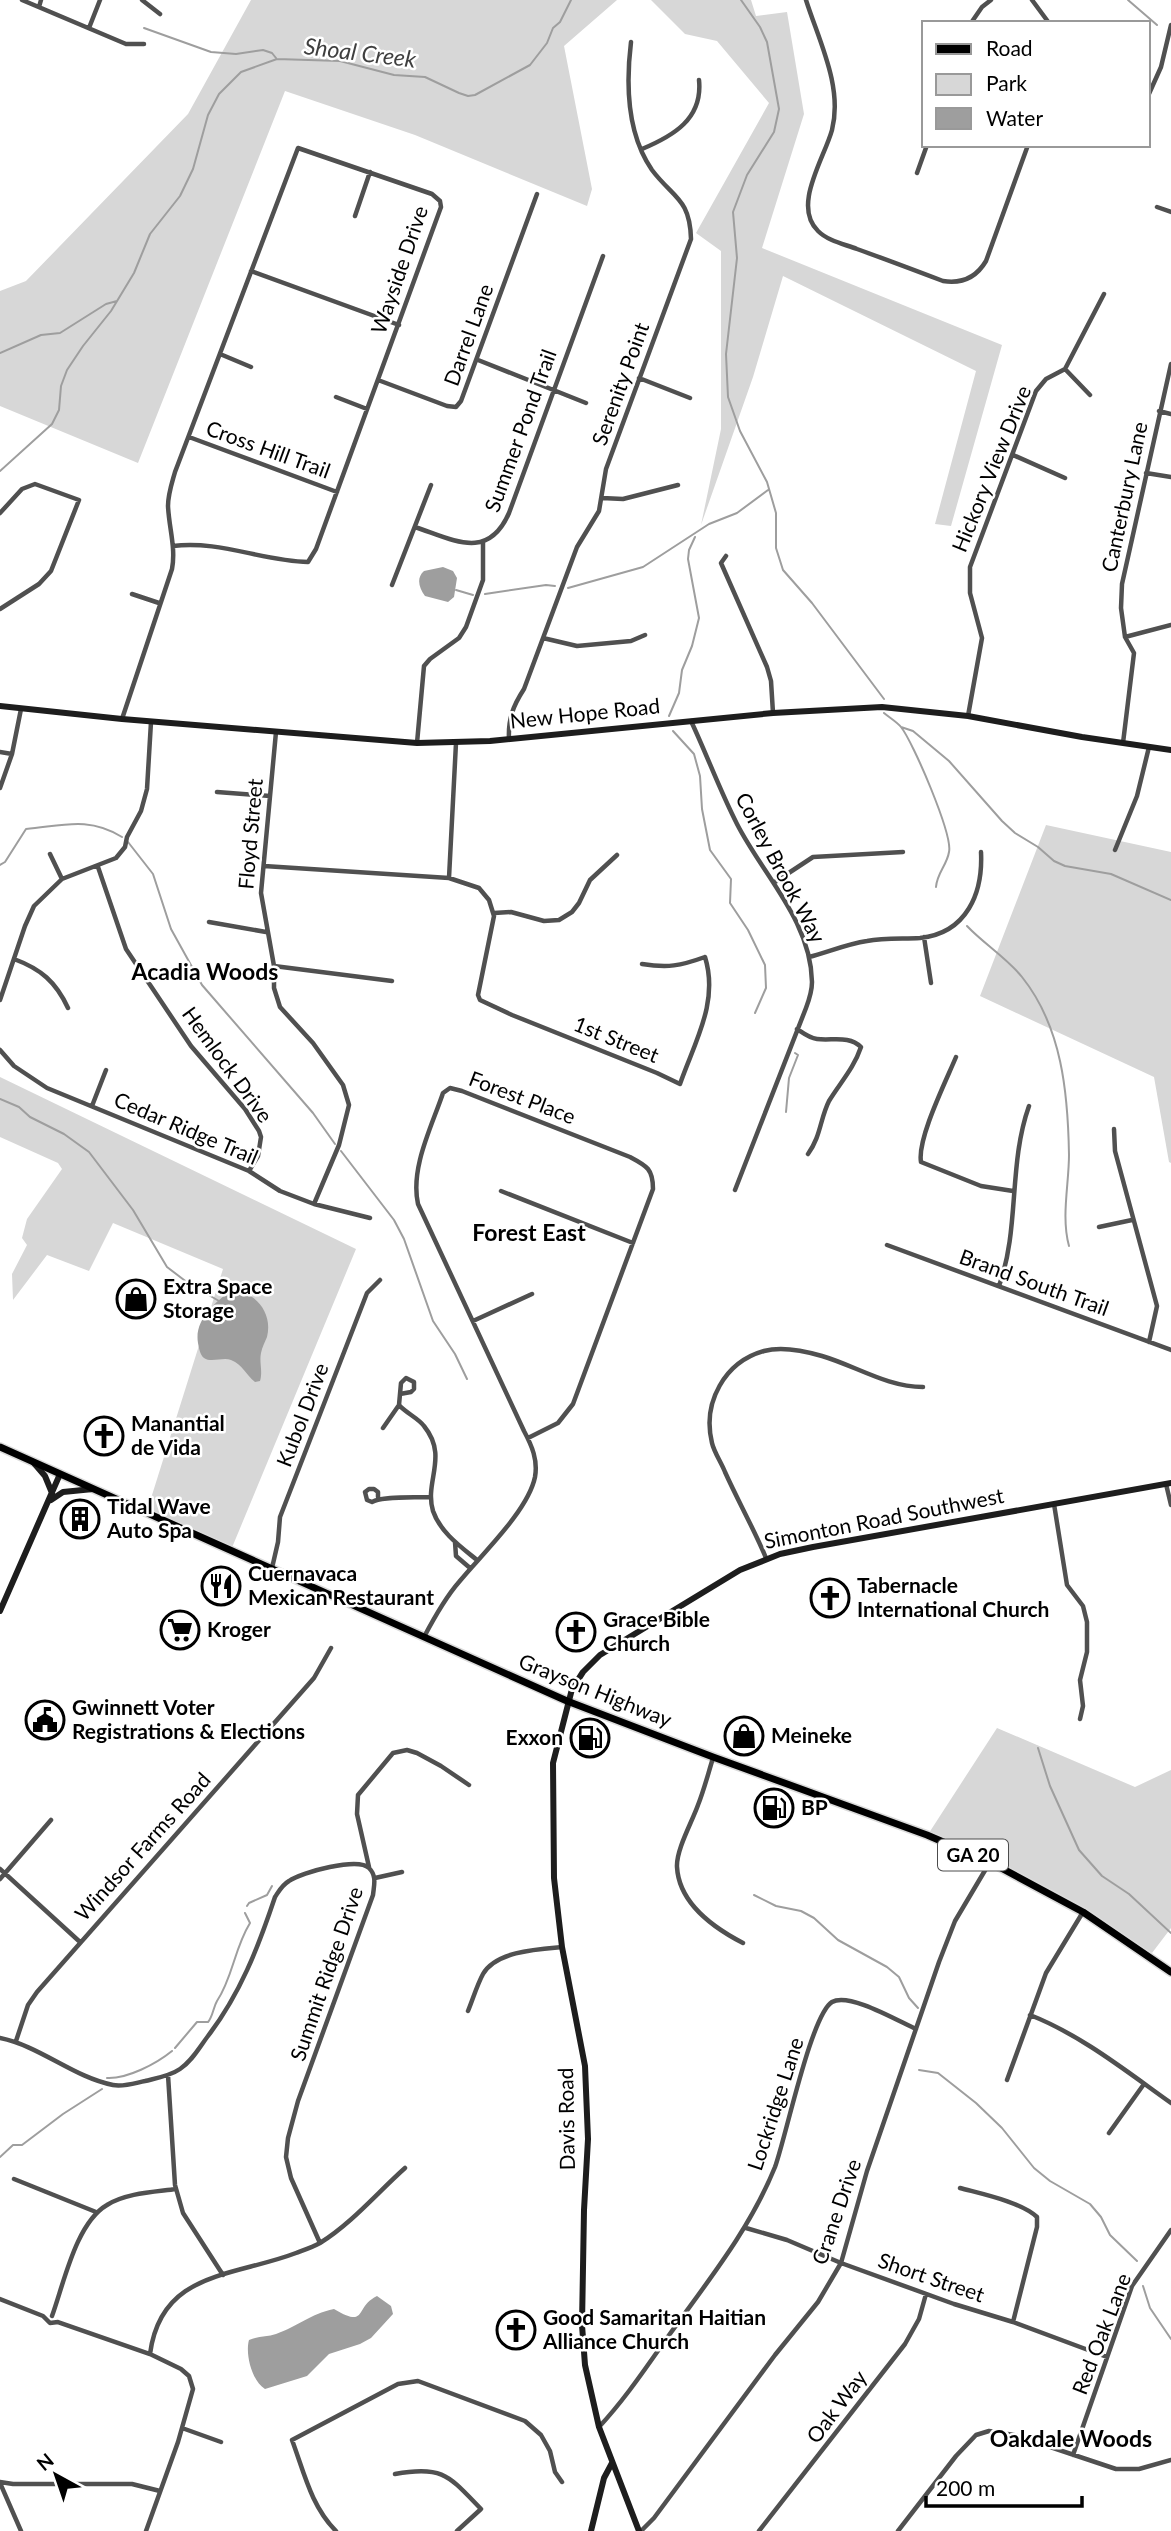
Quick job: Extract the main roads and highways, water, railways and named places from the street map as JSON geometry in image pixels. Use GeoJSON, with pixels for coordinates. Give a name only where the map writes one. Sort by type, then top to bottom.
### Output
{"type":"FeatureCollection","features":[{"type":"Feature","properties":{"kind":"main road","name":"Grayson Highway"},"geometry":{"type":"LineString","coordinates":[[0,1447],[567,1701],[927,1835],[990,1862],[1083,1912],[1171,1972]]}},
{"type":"Feature","properties":{"kind":"water"},"geometry":{"type":"Polygon","coordinates":[[[443,567],[453,571],[457,578],[454,597],[448,602],[425,596],[419,583],[424,571],[443,567]]]}},
{"type":"Feature","properties":{"kind":"water"},"geometry":{"type":"Polygon","coordinates":[[[232,1290],[255,1299],[265,1312],[268,1328],[262,1349],[260,1381],[255,1382],[231,1360],[207,1359],[200,1351],[198,1335],[203,1319],[219,1300],[232,1290]]]}},
{"type":"Feature","properties":{"kind":"water"},"geometry":{"type":"Polygon","coordinates":[[[377,2296],[391,2306],[393,2314],[371,2338],[329,2354],[307,2376],[265,2389],[256,2380],[249,2360],[249,2340],[276,2334],[334,2309],[356,2317],[365,2305],[377,2296]]]}},
{"type":"Feature","properties":{"kind":"waterway","name":"Shoal Creek"},"geometry":{"type":"LineString","coordinates":[[0,471],[52,424],[59,410],[61,386],[67,370],[111,311],[134,273],[150,234],[180,196],[193,169],[208,115],[219,94],[241,72],[277,59],[340,61],[394,75],[425,77],[459,93],[475,95],[530,65],[547,43],[571,0]]}},
{"type":"Feature","properties":{"kind":"waterway"},"geometry":{"type":"LineString","coordinates":[[741,0],[767,42],[779,109],[774,132],[747,175],[733,212],[737,258],[726,354],[728,397],[740,431],[767,482],[776,513],[776,548],[783,570],[812,603],[884,699]]}},
{"type":"Feature","properties":{"kind":"waterway"},"geometry":{"type":"LineString","coordinates":[[1128,0],[1157,25]]}},
{"type":"Feature","properties":{"kind":"waterway"},"geometry":{"type":"LineString","coordinates":[[144,28],[211,52],[236,54],[263,50],[272,53],[276,58]]}},
{"type":"Feature","properties":{"kind":"waterway","name":"Shoal Creek"},"geometry":{"type":"LineString","coordinates":[[0,353],[41,335],[60,333],[106,304],[117,301]]}},
{"type":"Feature","properties":{"kind":"waterway"},"geometry":{"type":"LineString","coordinates":[[568,588],[643,567],[709,524],[737,513],[768,490]]}},
{"type":"Feature","properties":{"kind":"waterway"},"geometry":{"type":"LineString","coordinates":[[669,716],[679,693],[682,670],[699,618],[688,559],[695,537]]}},
{"type":"Feature","properties":{"kind":"waterway"},"geometry":{"type":"LineString","coordinates":[[485,594],[555,586]]}},
{"type":"Feature","properties":{"kind":"waterway"},"geometry":{"type":"LineString","coordinates":[[456,590],[473,595]]}},
{"type":"Feature","properties":{"kind":"waterway"},"geometry":{"type":"LineString","coordinates":[[884,713],[899,725],[907,736],[945,827],[949,852],[936,887]]}},
{"type":"Feature","properties":{"kind":"waterway"},"geometry":{"type":"LineString","coordinates":[[901,727],[913,731],[949,761],[1002,821],[1054,861],[1065,866],[1111,874],[1171,900]]}},
{"type":"Feature","properties":{"kind":"waterway"},"geometry":{"type":"LineString","coordinates":[[673,731],[694,754],[700,776],[702,809],[710,850],[731,879],[730,903],[748,930],[765,965],[766,988],[755,1013]]}},
{"type":"Feature","properties":{"kind":"waterway"},"geometry":{"type":"LineString","coordinates":[[0,865],[5,862],[26,829],[86,824],[98,826],[122,837]]}},
{"type":"Feature","properties":{"kind":"waterway"},"geometry":{"type":"LineString","coordinates":[[128,842],[153,874],[171,929],[202,985],[313,1113],[335,1144]]}},
{"type":"Feature","properties":{"kind":"waterway"},"geometry":{"type":"LineString","coordinates":[[967,926],[1022,977],[1046,1017],[1054,1039],[1067,1108],[1069,1155],[1066,1224],[1069,1246]]}},
{"type":"Feature","properties":{"kind":"waterway"},"geometry":{"type":"LineString","coordinates":[[786,1112],[789,1078],[798,1055],[795,1053]]}},
{"type":"Feature","properties":{"kind":"waterway"},"geometry":{"type":"LineString","coordinates":[[0,1099],[19,1107],[30,1117],[64,1134],[89,1152],[133,1210],[167,1267],[219,1301]]}},
{"type":"Feature","properties":{"kind":"waterway"},"geometry":{"type":"LineString","coordinates":[[341,1151],[394,1220],[404,1239],[433,1321],[455,1354],[467,1379]]}},
{"type":"Feature","properties":{"kind":"waterway"},"geometry":{"type":"LineString","coordinates":[[1038,1748],[1050,1786],[1079,1850],[1102,1876],[1129,1894],[1171,1933]]}},
{"type":"Feature","properties":{"kind":"waterway"},"geometry":{"type":"LineString","coordinates":[[247,1906],[267,1895],[272,1886]]}},
{"type":"Feature","properties":{"kind":"waterway"},"geometry":{"type":"LineString","coordinates":[[754,1895],[776,1906],[801,1911],[814,1918],[838,1940],[887,1967],[899,1977],[909,1998],[918,2008]]}},
{"type":"Feature","properties":{"kind":"waterway"},"geometry":{"type":"LineString","coordinates":[[175,2048],[197,2022],[208,2022],[211,2017],[250,1923],[245,1913]]}},
{"type":"Feature","properties":{"kind":"waterway"},"geometry":{"type":"LineString","coordinates":[[107,2078],[141,2070],[172,2051]]}},
{"type":"Feature","properties":{"kind":"waterway"},"geometry":{"type":"LineString","coordinates":[[919,2070],[938,2073],[976,2103],[1002,2128],[1034,2168],[1050,2181],[1090,2204],[1101,2217],[1110,2235],[1137,2261]]}},
{"type":"Feature","properties":{"kind":"waterway"},"geometry":{"type":"LineString","coordinates":[[0,2157],[13,2145],[22,2145],[102,2089]]}},
{"type":"Feature","properties":{"kind":"waterway"},"geometry":{"type":"LineString","coordinates":[[1143,2286],[1150,2308],[1171,2339]]}},
{"type":"Feature","properties":{"kind":"place","name":"Extra Space Storage"},"geometry":{"type":"Point","coordinates":[136,1299]}},
{"type":"Feature","properties":{"kind":"place","name":"Manantial de Vida"},"geometry":{"type":"Point","coordinates":[104,1436]}},
{"type":"Feature","properties":{"kind":"place","name":"Tidal Wave Auto Spa"},"geometry":{"type":"Point","coordinates":[80,1519]}},
{"type":"Feature","properties":{"kind":"place","name":"Cuernavaca Mexican Restaurant"},"geometry":{"type":"Point","coordinates":[221,1586]}},
{"type":"Feature","properties":{"kind":"place","name":"Tabernacle International Church"},"geometry":{"type":"Point","coordinates":[830,1598]}},
{"type":"Feature","properties":{"kind":"place","name":"Kroger"},"geometry":{"type":"Point","coordinates":[180,1630]}},
{"type":"Feature","properties":{"kind":"place","name":"Grace Bible Church"},"geometry":{"type":"Point","coordinates":[576,1632]}},
{"type":"Feature","properties":{"kind":"place","name":"Gwinnett Voter Registrations & Elections"},"geometry":{"type":"Point","coordinates":[45,1720]}},
{"type":"Feature","properties":{"kind":"place","name":"Meineke"},"geometry":{"type":"Point","coordinates":[744,1736]}},
{"type":"Feature","properties":{"kind":"place","name":"Exxon"},"geometry":{"type":"Point","coordinates":[590,1738]}},
{"type":"Feature","properties":{"kind":"place","name":"BP"},"geometry":{"type":"Point","coordinates":[774,1808]}},
{"type":"Feature","properties":{"kind":"place","name":"Good Samaritan Haitian Alliance Church"},"geometry":{"type":"Point","coordinates":[516,2330]}},
{"type":"Feature","properties":{"kind":"district","name":"Acadia Woods"},"geometry":{"type":"Point","coordinates":[205,972]}},
{"type":"Feature","properties":{"kind":"district","name":"Forest East"},"geometry":{"type":"Point","coordinates":[529,1233]}},
{"type":"Feature","properties":{"kind":"district","name":"Oakdale Woods"},"geometry":{"type":"Point","coordinates":[1071,2439]}}]}
